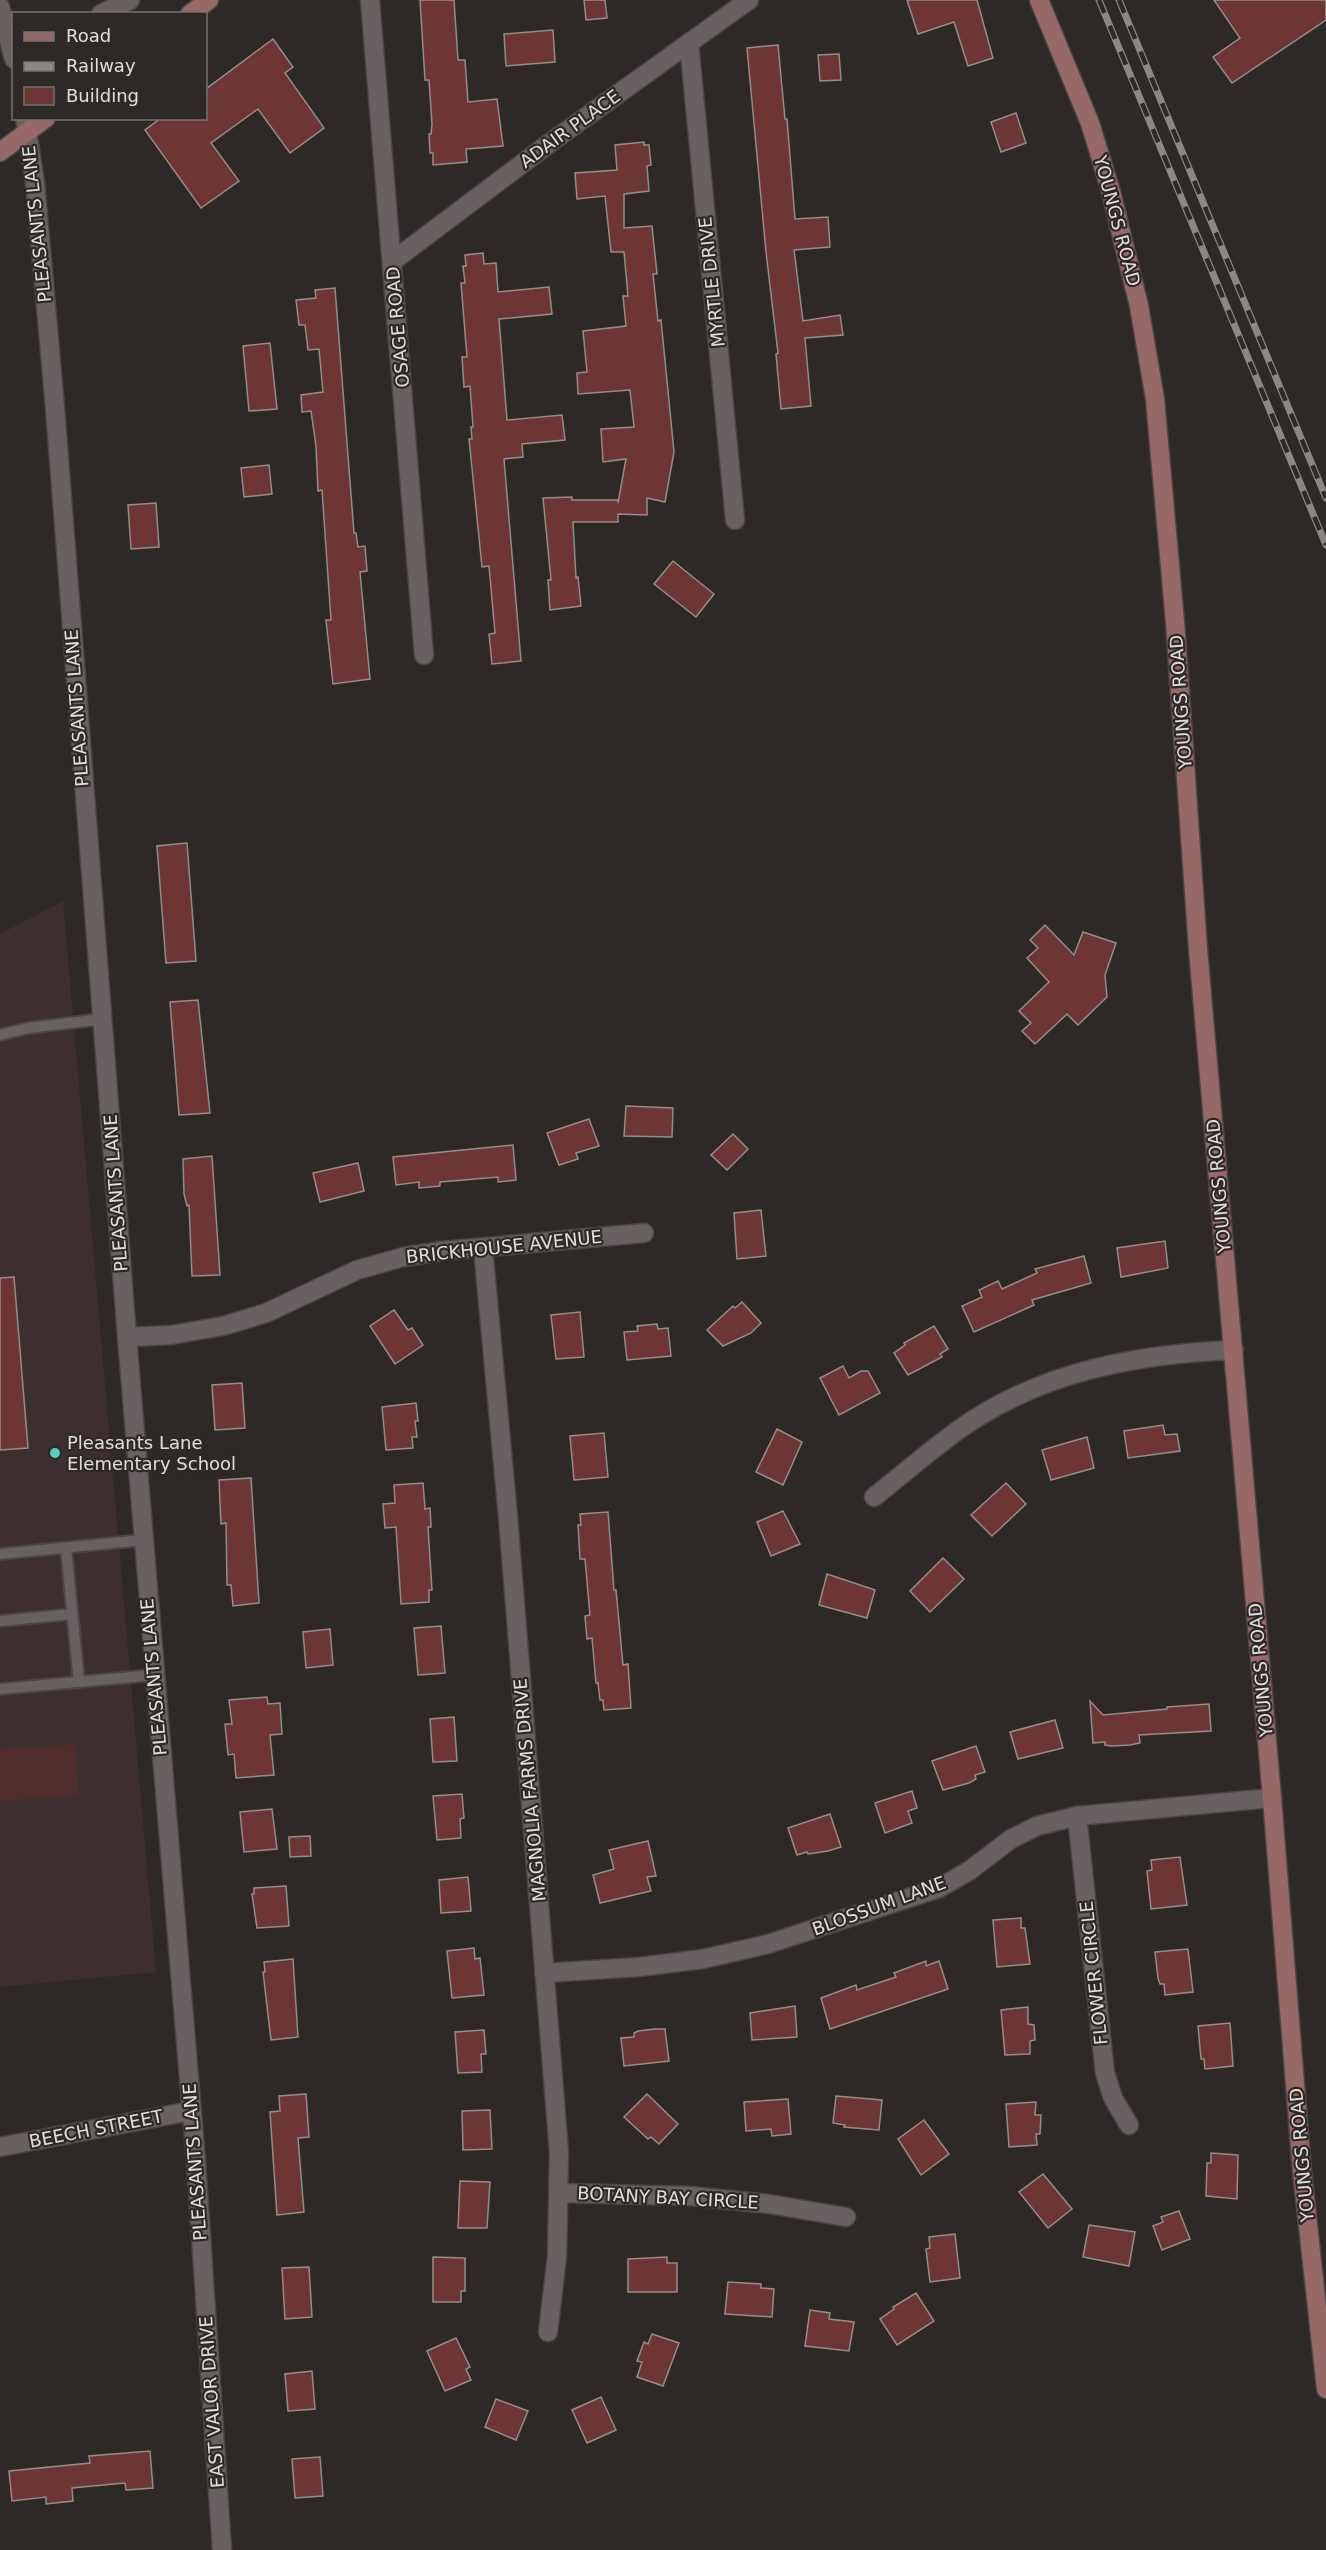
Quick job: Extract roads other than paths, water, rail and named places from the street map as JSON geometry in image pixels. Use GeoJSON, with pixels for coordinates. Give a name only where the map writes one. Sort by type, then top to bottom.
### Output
{"type":"FeatureCollection","features":[{"type":"Feature","properties":{"kind":"street"},"geometry":{"type":"LineString","coordinates":[[105,12],[130,0]]}},
{"type":"Feature","properties":{"kind":"street"},"geometry":{"type":"LineString","coordinates":[[193,12],[209,0]]}},
{"type":"Feature","properties":{"kind":"street","name":"OSAGE ROAD"},"geometry":{"type":"LineString","coordinates":[[370,0],[424,655]]}},
{"type":"Feature","properties":{"kind":"street","name":"ADAIR PLACE"},"geometry":{"type":"LineString","coordinates":[[393,261],[551,142],[749,0]]}},
{"type":"Feature","properties":{"kind":"street","name":"YOUNGS ROAD"},"geometry":{"type":"LineString","coordinates":[[1039,0],[1090,123],[1111,192],[1139,306],[1155,399],[1175,622],[1198,949],[1234,1350],[1302,2171],[1326,2389]]}},
{"type":"Feature","properties":{"kind":"street"},"geometry":{"type":"LineString","coordinates":[[0,7],[10,58]]}},
{"type":"Feature","properties":{"kind":"street","name":"MYRTLE DRIVE"},"geometry":{"type":"LineString","coordinates":[[689,43],[735,520]]}},
{"type":"Feature","properties":{"kind":"street"},"geometry":{"type":"LineString","coordinates":[[0,152],[26,125],[40,120]]}},
{"type":"Feature","properties":{"kind":"street","name":"PLEASANTS LANE"},"geometry":{"type":"LineString","coordinates":[[26,125],[35,183],[55,408],[143,1540],[202,2254]]}},
{"type":"Feature","properties":{"kind":"street","name":"BRICKHOUSE AVENUE"},"geometry":{"type":"LineString","coordinates":[[127,1337],[171,1335],[223,1326],[266,1313],[369,1267],[403,1257],[644,1233]]}},
{"type":"Feature","properties":{"kind":"street","name":"MAGNOLIA FARMS DRIVE"},"geometry":{"type":"LineString","coordinates":[[483,1248],[508,1516],[560,2193],[557,2256],[548,2332]]}},
{"type":"Feature","properties":{"kind":"street"},"geometry":{"type":"LineString","coordinates":[[874,1497],[958,1430],[1002,1404],[1039,1386],[1077,1372],[1119,1361],[1181,1352],[1234,1350]]}},
{"type":"Feature","properties":{"kind":"street","name":"BLOSSUM LANE"},"geometry":{"type":"LineString","coordinates":[[544,1973],[639,1967],[703,1959],[768,1944],[939,1888],[969,1871],[1011,1839],[1037,1826],[1077,1816],[1272,1798]]}},
{"type":"Feature","properties":{"kind":"street","name":"FLOWER CIRCLE"},"geometry":{"type":"LineString","coordinates":[[1077,1816],[1105,2073],[1113,2097],[1129,2125]]}},
{"type":"Feature","properties":{"kind":"street","name":"BEECH STREET"},"geometry":{"type":"LineString","coordinates":[[0,2147],[191,2111]]}},
{"type":"Feature","properties":{"kind":"street","name":"BOTANY BAY CIRCLE"},"geometry":{"type":"LineString","coordinates":[[560,2193],[691,2196],[769,2204],[846,2217]]}},
{"type":"Feature","properties":{"kind":"street","name":"EAST VALOR DRIVE"},"geometry":{"type":"LineString","coordinates":[[202,2254],[222,2550]]}},
{"type":"Feature","properties":{"kind":"lane"},"geometry":{"type":"LineString","coordinates":[[0,1035],[28,1028],[102,1019]]}},
{"type":"Feature","properties":{"kind":"lane"},"geometry":{"type":"LineString","coordinates":[[0,1554],[143,1540]]}},
{"type":"Feature","properties":{"kind":"lane"},"geometry":{"type":"LineString","coordinates":[[66,1548],[79,1682]]}},
{"type":"Feature","properties":{"kind":"lane"},"geometry":{"type":"LineString","coordinates":[[0,1621],[72,1614]]}},
{"type":"Feature","properties":{"kind":"lane"},"geometry":{"type":"LineString","coordinates":[[0,1689],[154,1675]]}},
{"type":"Feature","properties":{"kind":"railway"},"geometry":{"type":"LineString","coordinates":[[1099,0],[1326,545]]}},
{"type":"Feature","properties":{"kind":"railway"},"geometry":{"type":"LineString","coordinates":[[1119,0],[1326,498]]}},
{"type":"Feature","properties":{"kind":"place","name":"Pleasants Lane Elementary School"},"geometry":{"type":"Point","coordinates":[55,1453]}}]}
